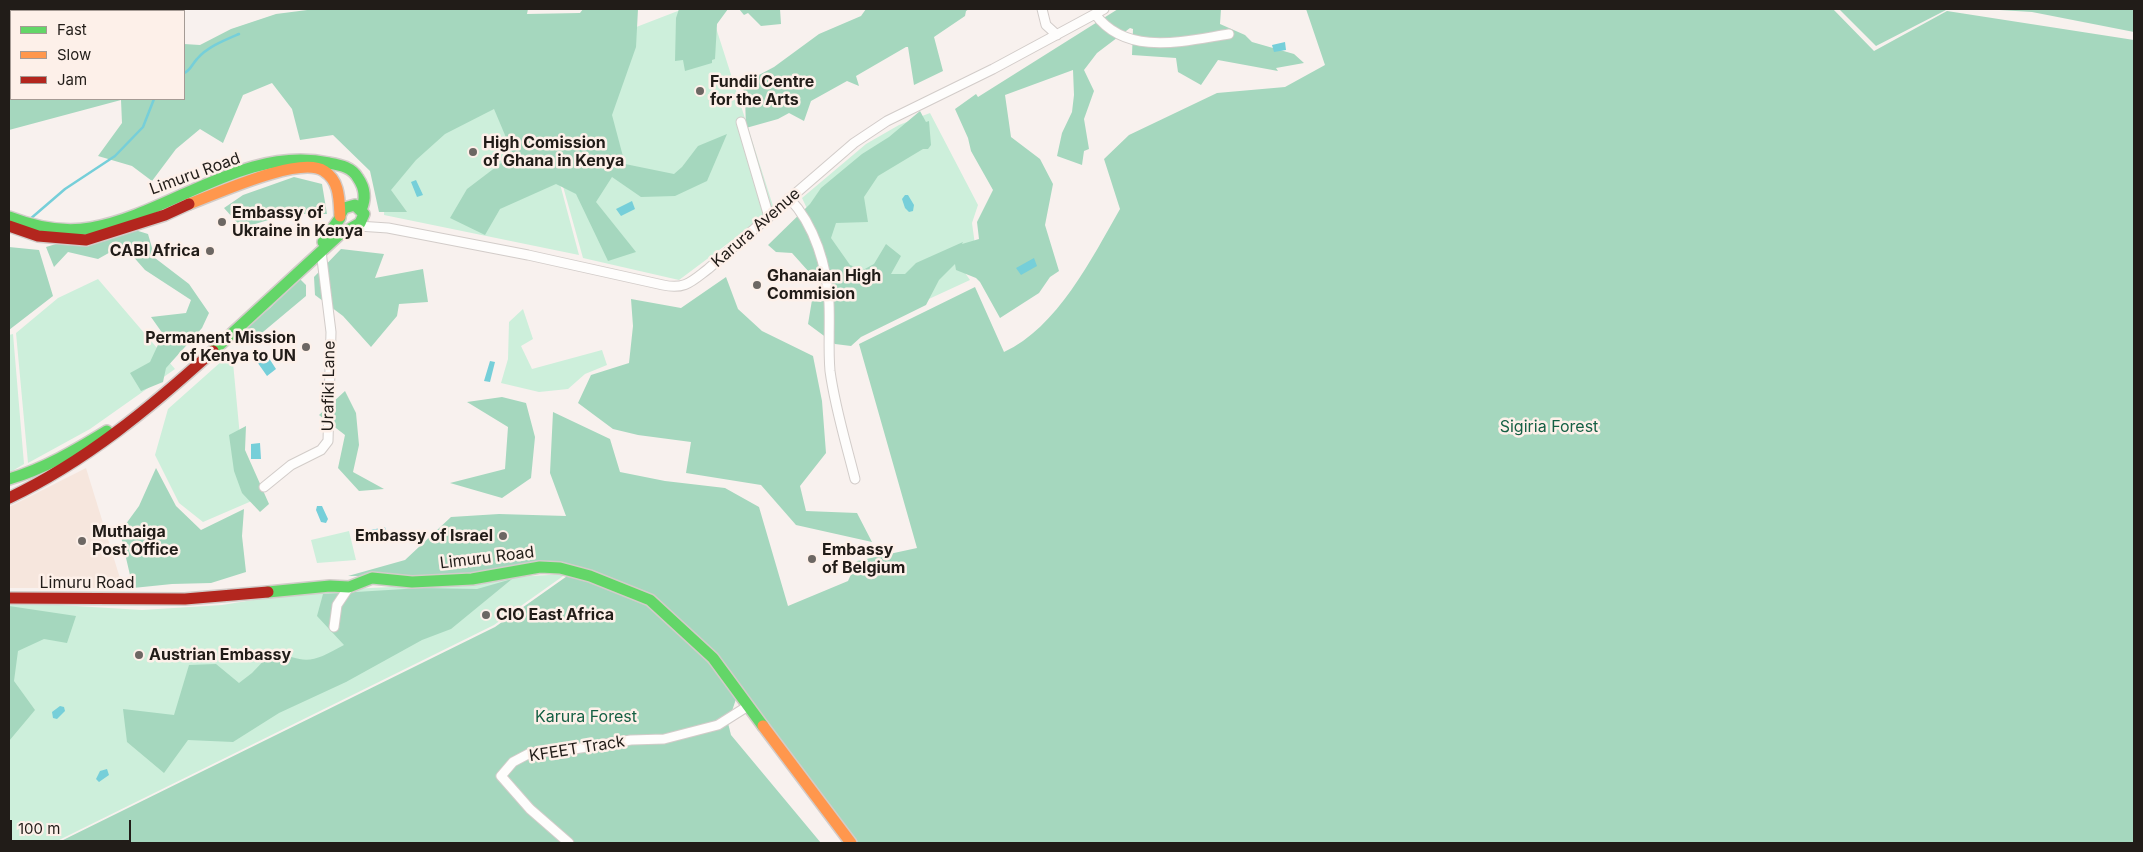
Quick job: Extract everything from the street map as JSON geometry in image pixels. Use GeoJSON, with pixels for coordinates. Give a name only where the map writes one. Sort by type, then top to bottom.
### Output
{"type":"FeatureCollection","features":[{"type":"Feature","properties":{"kind":"main road","name":"Limuru Road"},"geometry":{"type":"LineString","coordinates":[[14,223],[58,229],[84,229],[102,226],[204,185],[276,162],[300,159],[336,164],[354,171],[363,188],[364,201],[362,212]]}},
{"type":"Feature","properties":{"kind":"main road"},"geometry":{"type":"LineString","coordinates":[[14,223],[60,239],[86,240],[165,215],[184,206],[278,172],[304,166],[323,170],[332,178],[338,193],[340,216],[344,225],[354,227]]}},
{"type":"Feature","properties":{"kind":"main road"},"geometry":{"type":"LineString","coordinates":[[9,480],[76,450],[111,429],[153,399],[193,365],[325,240],[344,208],[351,205],[362,212],[362,221],[338,235],[194,370],[129,424],[71,466],[34,487],[9,498]]}},
{"type":"Feature","properties":{"kind":"main road","name":"Limuru Road"},"geometry":{"type":"LineString","coordinates":[[9,598],[185,599],[322,586],[349,587],[372,578],[412,582],[472,579],[540,567],[560,568],[590,576],[650,600],[713,658],[851,843]]}},
{"type":"Feature","properties":{"kind":"street"},"geometry":{"type":"LineString","coordinates":[[1042,9],[1046,25],[1057,35]]}},
{"type":"Feature","properties":{"kind":"street","name":"Karura Avenue"},"geometry":{"type":"LineString","coordinates":[[354,227],[388,228],[528,254],[675,288],[689,283],[708,269],[854,143],[888,121],[993,69],[1104,9]]}},
{"type":"Feature","properties":{"kind":"street"},"geometry":{"type":"LineString","coordinates":[[1092,16],[1128,40],[1145,43],[1180,42],[1229,34]]}},
{"type":"Feature","properties":{"kind":"street"},"geometry":{"type":"LineString","coordinates":[[741,122],[769,217]]}},
{"type":"Feature","properties":{"kind":"street"},"geometry":{"type":"LineString","coordinates":[[789,198],[800,209],[815,240],[827,282],[830,370],[833,391],[855,479]]}},
{"type":"Feature","properties":{"kind":"street","name":"Karura Avenue"},"geometry":{"type":"LineString","coordinates":[[362,212],[388,228]]}},
{"type":"Feature","properties":{"kind":"street","name":"Urafiki Lane"},"geometry":{"type":"LineString","coordinates":[[264,487],[291,465],[321,450],[328,442],[330,332],[322,251]]}},
{"type":"Feature","properties":{"kind":"street"},"geometry":{"type":"LineString","coordinates":[[334,627],[337,605],[349,587]]}},
{"type":"Feature","properties":{"kind":"street","name":"KFEET Track"},"geometry":{"type":"LineString","coordinates":[[568,843],[530,809],[501,776],[513,762],[530,753],[554,749],[574,749],[631,740],[664,740],[718,725],[748,706]]}},
{"type":"Feature","properties":{"kind":"shaded area"},"geometry":{"type":"Polygon","coordinates":[[[86,468],[123,588],[9,588],[9,507],[86,468]]]}},
{"type":"Feature","properties":{"kind":"green space"},"geometry":{"type":"Polygon","coordinates":[[[315,9],[528,9],[527,14],[580,13],[583,9],[638,9],[636,47],[612,115],[625,164],[674,174],[682,167],[698,146],[727,134],[707,181],[675,196],[641,197],[612,177],[596,202],[636,252],[608,261],[576,194],[556,184],[500,209],[485,235],[450,218],[467,189],[513,154],[494,109],[445,134],[416,160],[391,190],[407,212],[379,212],[370,171],[333,135],[300,140],[292,109],[272,83],[243,95],[223,143],[200,129],[176,149],[152,181],[132,166],[98,156],[122,123],[121,100],[185,100],[185,44],[200,45],[231,29],[276,14],[315,9]]]}},
{"type":"Feature","properties":{"kind":"green space"},"geometry":{"type":"Polygon","coordinates":[[[679,9],[728,9],[717,24],[715,59],[712,60],[712,63],[685,71],[683,60],[675,61],[676,18],[679,9]]]}},
{"type":"Feature","properties":{"kind":"green space"},"geometry":{"type":"Polygon","coordinates":[[[683,9],[710,9],[774,209],[679,280],[583,258],[530,68],[683,9]]]}},
{"type":"Feature","properties":{"kind":"green space"},"geometry":{"type":"Polygon","coordinates":[[[739,9],[780,9],[781,24],[761,26],[748,13],[744,15],[739,9]]]}},
{"type":"Feature","properties":{"kind":"green space"},"geometry":{"type":"Polygon","coordinates":[[[866,9],[969,9],[966,11],[965,16],[934,37],[943,71],[914,85],[908,47],[906,47],[856,76],[859,86],[847,81],[811,101],[804,121],[789,113],[778,119],[746,128],[745,96],[742,84],[774,67],[819,34],[861,16],[866,9]]]}},
{"type":"Feature","properties":{"kind":"green space"},"geometry":{"type":"Polygon","coordinates":[[[1118,9],[1221,9],[1220,24],[1245,35],[1252,42],[1294,54],[1304,63],[1276,68],[1278,71],[1218,60],[1201,85],[1178,72],[1176,58],[1132,55],[1133,29],[1130,28],[1097,53],[1084,70],[1094,91],[1084,119],[1089,149],[1084,151],[1082,165],[1057,156],[1062,133],[1072,112],[1074,95],[1073,70],[1005,95],[1011,137],[1040,159],[1053,184],[1045,225],[1059,271],[1050,277],[1039,293],[1000,318],[980,282],[976,278],[956,270],[955,264],[939,280],[926,305],[861,337],[851,346],[835,344],[808,324],[812,300],[821,302],[826,286],[809,272],[792,253],[776,252],[768,245],[810,204],[821,188],[862,154],[889,137],[920,111],[926,122],[929,121],[931,145],[928,149],[923,149],[878,176],[864,197],[868,222],[836,223],[831,238],[850,265],[863,270],[874,264],[886,244],[901,256],[891,274],[905,274],[916,263],[963,242],[962,244],[979,239],[977,222],[993,190],[971,151],[968,138],[955,109],[976,94],[978,97],[1118,9]]]}},
{"type":"Feature","properties":{"kind":"green space","name":"Sigiria Forest"},"geometry":{"type":"Polygon","coordinates":[[[1306,9],[1833,9],[1874,51],[1947,11],[2134,40],[2134,843],[849,843],[738,695],[699,647],[650,603],[684,635],[737,696],[728,723],[731,735],[821,843],[57,843],[495,627],[570,574],[611,585],[643,600],[587,573],[517,568],[455,577],[348,576],[405,560],[451,517],[499,514],[566,516],[550,473],[553,412],[610,439],[620,472],[665,481],[725,488],[759,507],[788,606],[848,581],[857,561],[917,548],[859,344],[975,287],[1004,352],[1023,341],[1057,309],[1071,290],[1098,249],[1120,209],[1104,159],[1129,135],[1217,93],[1285,87],[1325,65],[1306,9]]]}},
{"type":"Feature","properties":{"kind":"green space"},"geometry":{"type":"Polygon","coordinates":[[[1839,9],[1948,9],[1876,46],[1839,9]]]}},
{"type":"Feature","properties":{"kind":"green space"},"geometry":{"type":"Polygon","coordinates":[[[1983,9],[2134,9],[2134,32],[2032,12],[1983,9]]]}},
{"type":"Feature","properties":{"kind":"green space"},"geometry":{"type":"Polygon","coordinates":[[[529,68],[579,255],[384,215],[390,102],[529,68]]]}},
{"type":"Feature","properties":{"kind":"green space"},"geometry":{"type":"Polygon","coordinates":[[[9,83],[10,100],[121,100],[9,130],[9,83]]]}},
{"type":"Feature","properties":{"kind":"green space"},"geometry":{"type":"Polygon","coordinates":[[[930,113],[978,205],[972,223],[975,245],[963,270],[970,280],[840,340],[828,253],[802,198],[866,144],[899,125],[930,113]]]}},
{"type":"Feature","properties":{"kind":"green space"},"geometry":{"type":"Polygon","coordinates":[[[294,177],[322,184],[327,214],[288,214],[242,228],[224,208],[243,195],[294,177]]]}},
{"type":"Feature","properties":{"kind":"green space"},"geometry":{"type":"Polygon","coordinates":[[[119,225],[148,234],[155,258],[189,284],[209,313],[202,328],[166,368],[163,382],[141,391],[130,373],[150,362],[163,334],[151,317],[186,313],[191,300],[145,270],[123,245],[98,259],[68,252],[54,267],[46,247],[119,225]]]}},
{"type":"Feature","properties":{"kind":"green space"},"geometry":{"type":"Polygon","coordinates":[[[9,247],[39,250],[53,296],[9,330],[9,247]]]}},
{"type":"Feature","properties":{"kind":"green space"},"geometry":{"type":"Polygon","coordinates":[[[341,249],[384,254],[375,278],[423,269],[428,302],[399,304],[397,316],[371,347],[343,316],[315,295],[314,277],[341,249]]]}},
{"type":"Feature","properties":{"kind":"green space"},"geometry":{"type":"Polygon","coordinates":[[[726,277],[738,309],[762,331],[813,356],[822,401],[826,453],[800,486],[806,511],[857,513],[872,542],[796,525],[761,485],[686,473],[691,442],[638,435],[613,429],[578,403],[591,375],[629,363],[633,326],[631,299],[681,308],[726,277]]]}},
{"type":"Feature","properties":{"kind":"green space"},"geometry":{"type":"Polygon","coordinates":[[[98,279],[175,369],[90,429],[28,463],[16,333],[58,298],[98,279]]]}},
{"type":"Feature","properties":{"kind":"green space"},"geometry":{"type":"Polygon","coordinates":[[[300,279],[306,285],[306,296],[251,342],[240,332],[270,308],[300,279]]]}},
{"type":"Feature","properties":{"kind":"green space"},"geometry":{"type":"Polygon","coordinates":[[[523,309],[533,339],[521,346],[532,369],[602,350],[607,365],[585,374],[568,389],[539,392],[501,383],[508,359],[509,322],[523,309]]]}},
{"type":"Feature","properties":{"kind":"green space"},"geometry":{"type":"Polygon","coordinates":[[[13,334],[24,464],[9,473],[9,335],[13,334]]]}},
{"type":"Feature","properties":{"kind":"green space"},"geometry":{"type":"Polygon","coordinates":[[[232,352],[242,458],[261,497],[203,522],[179,503],[155,455],[168,409],[232,352]]]}},
{"type":"Feature","properties":{"kind":"green space"},"geometry":{"type":"Polygon","coordinates":[[[345,391],[356,413],[359,445],[353,472],[384,489],[359,491],[338,468],[345,435],[319,415],[345,391]]]}},
{"type":"Feature","properties":{"kind":"green space"},"geometry":{"type":"Polygon","coordinates":[[[502,397],[526,403],[535,437],[531,478],[502,498],[450,483],[505,469],[508,427],[467,402],[502,397]]]}},
{"type":"Feature","properties":{"kind":"green space"},"geometry":{"type":"Polygon","coordinates":[[[246,426],[245,450],[269,504],[260,512],[242,493],[234,471],[229,435],[246,426]]]}},
{"type":"Feature","properties":{"kind":"green space"},"geometry":{"type":"Polygon","coordinates":[[[156,468],[176,506],[201,530],[244,509],[242,536],[246,572],[211,583],[133,588],[120,532],[139,506],[156,468]]]}},
{"type":"Feature","properties":{"kind":"green space"},"geometry":{"type":"Polygon","coordinates":[[[349,531],[356,560],[317,563],[311,540],[349,531]]]}},
{"type":"Feature","properties":{"kind":"green space"},"geometry":{"type":"Polygon","coordinates":[[[566,574],[494,625],[53,843],[9,843],[9,602],[142,610],[222,605],[309,591],[473,583],[514,577],[566,574]]]}},
{"type":"Feature","properties":{"kind":"green space"},"geometry":{"type":"Polygon","coordinates":[[[512,579],[451,629],[422,640],[346,682],[279,713],[233,742],[188,740],[164,773],[127,742],[123,709],[174,715],[189,665],[216,664],[239,683],[252,673],[274,650],[294,658],[310,660],[344,645],[317,616],[323,594],[421,588],[477,589],[512,579]]]}},
{"type":"Feature","properties":{"kind":"green space"},"geometry":{"type":"Polygon","coordinates":[[[9,606],[76,616],[67,643],[44,639],[18,651],[14,681],[35,710],[9,741],[9,606]]]}},
{"type":"Feature","properties":{"kind":"water"},"geometry":{"type":"Polygon","coordinates":[[[1285,42],[1286,50],[1274,52],[1272,45],[1285,42]]]}},
{"type":"Feature","properties":{"kind":"water"},"geometry":{"type":"Polygon","coordinates":[[[416,180],[423,195],[417,197],[411,182],[416,180]]]}},
{"type":"Feature","properties":{"kind":"water"},"geometry":{"type":"Polygon","coordinates":[[[905,195],[908,195],[914,205],[913,211],[909,212],[905,208],[902,199],[905,195]]]}},
{"type":"Feature","properties":{"kind":"water"},"geometry":{"type":"Polygon","coordinates":[[[632,201],[635,209],[621,216],[616,209],[632,201]]]}},
{"type":"Feature","properties":{"kind":"water"},"geometry":{"type":"Polygon","coordinates":[[[1034,258],[1037,266],[1021,275],[1016,268],[1034,258]]]}},
{"type":"Feature","properties":{"kind":"water"},"geometry":{"type":"Polygon","coordinates":[[[265,352],[276,369],[267,376],[255,359],[265,352]]]}},
{"type":"Feature","properties":{"kind":"water"},"geometry":{"type":"Polygon","coordinates":[[[490,361],[495,362],[490,382],[484,381],[490,361]]]}},
{"type":"Feature","properties":{"kind":"water"},"geometry":{"type":"Polygon","coordinates":[[[260,443],[261,459],[251,459],[251,444],[260,443]]]}},
{"type":"Feature","properties":{"kind":"water"},"geometry":{"type":"Polygon","coordinates":[[[317,506],[322,506],[328,519],[326,523],[321,522],[316,510],[317,506]]]}},
{"type":"Feature","properties":{"kind":"water"},"geometry":{"type":"Polygon","coordinates":[[[385,527],[387,535],[373,539],[371,530],[385,527]]]}},
{"type":"Feature","properties":{"kind":"water"},"geometry":{"type":"Polygon","coordinates":[[[60,706],[64,707],[65,711],[57,719],[53,718],[52,712],[60,706]]]}},
{"type":"Feature","properties":{"kind":"water"},"geometry":{"type":"Polygon","coordinates":[[[107,769],[109,775],[99,782],[96,779],[100,771],[107,769]]]}},
{"type":"Feature","properties":{"kind":"waterway"},"geometry":{"type":"LineString","coordinates":[[185,72],[206,51],[239,34]]}},
{"type":"Feature","properties":{"kind":"waterway"},"geometry":{"type":"LineString","coordinates":[[29,220],[65,189],[115,156],[143,127],[154,100]]}},
{"type":"Feature","properties":{"kind":"traffic: fast"},"geometry":{"type":"LineString","coordinates":[[9,217],[49,228],[70,230],[91,228],[150,209],[237,172],[267,164],[298,160],[333,164],[352,171],[360,182],[364,194],[361,210]]}},
{"type":"Feature","properties":{"kind":"traffic: fast"},"geometry":{"type":"LineString","coordinates":[[213,351],[339,235],[360,223],[364,214],[355,205],[344,208],[340,215]]}},
{"type":"Feature","properties":{"kind":"traffic: fast"},"geometry":{"type":"LineString","coordinates":[[323,242],[340,218]]}},
{"type":"Feature","properties":{"kind":"traffic: fast"},"geometry":{"type":"LineString","coordinates":[[9,479],[72,452],[107,431]]}},
{"type":"Feature","properties":{"kind":"traffic: fast"},"geometry":{"type":"LineString","coordinates":[[268,592],[330,586],[349,587],[372,578],[412,582],[472,579],[540,567],[560,568],[590,576],[650,600],[713,658],[763,726]]}},
{"type":"Feature","properties":{"kind":"traffic: slow"},"geometry":{"type":"LineString","coordinates":[[189,204],[258,178],[297,168],[312,167],[324,171],[336,185],[340,216]]}},
{"type":"Feature","properties":{"kind":"traffic: slow"},"geometry":{"type":"LineString","coordinates":[[763,726],[851,843]]}},
{"type":"Feature","properties":{"kind":"traffic: jam"},"geometry":{"type":"LineString","coordinates":[[9,226],[38,236],[86,240],[165,215],[189,204]]}},
{"type":"Feature","properties":{"kind":"traffic: jam"},"geometry":{"type":"LineString","coordinates":[[9,498],[64,467],[116,432],[213,351]]}},
{"type":"Feature","properties":{"kind":"traffic: jam"},"geometry":{"type":"LineString","coordinates":[[9,598],[185,599],[268,592]]}},
{"type":"Feature","properties":{"kind":"place","name":"Fundii Centre for the Arts"},"geometry":{"type":"Point","coordinates":[700,91]}},
{"type":"Feature","properties":{"kind":"place","name":"High Comission of Ghana in Kenya"},"geometry":{"type":"Point","coordinates":[473,152]}},
{"type":"Feature","properties":{"kind":"place","name":"Embassy of Ukraine in Kenya"},"geometry":{"type":"Point","coordinates":[222,222]}},
{"type":"Feature","properties":{"kind":"place","name":"CABI Africa"},"geometry":{"type":"Point","coordinates":[210,251]}},
{"type":"Feature","properties":{"kind":"place","name":"Ghanaian High Commision"},"geometry":{"type":"Point","coordinates":[757,285]}},
{"type":"Feature","properties":{"kind":"place","name":"Permanent Mission of Kenya to UN"},"geometry":{"type":"Point","coordinates":[306,347]}},
{"type":"Feature","properties":{"kind":"place","name":"Embassy of Israel"},"geometry":{"type":"Point","coordinates":[503,536]}},
{"type":"Feature","properties":{"kind":"place","name":"Muthaiga Post Office"},"geometry":{"type":"Point","coordinates":[82,541]}},
{"type":"Feature","properties":{"kind":"place","name":"Embassy of Belgium"},"geometry":{"type":"Point","coordinates":[812,559]}},
{"type":"Feature","properties":{"kind":"place","name":"CIO East Africa"},"geometry":{"type":"Point","coordinates":[486,615]}},
{"type":"Feature","properties":{"kind":"place","name":"Austrian Embassy"},"geometry":{"type":"Point","coordinates":[139,655]}},
{"type":"Feature","properties":{"kind":"park label","name":"Karura Forest"},"geometry":{"type":"Point","coordinates":[586,717]}}]}
